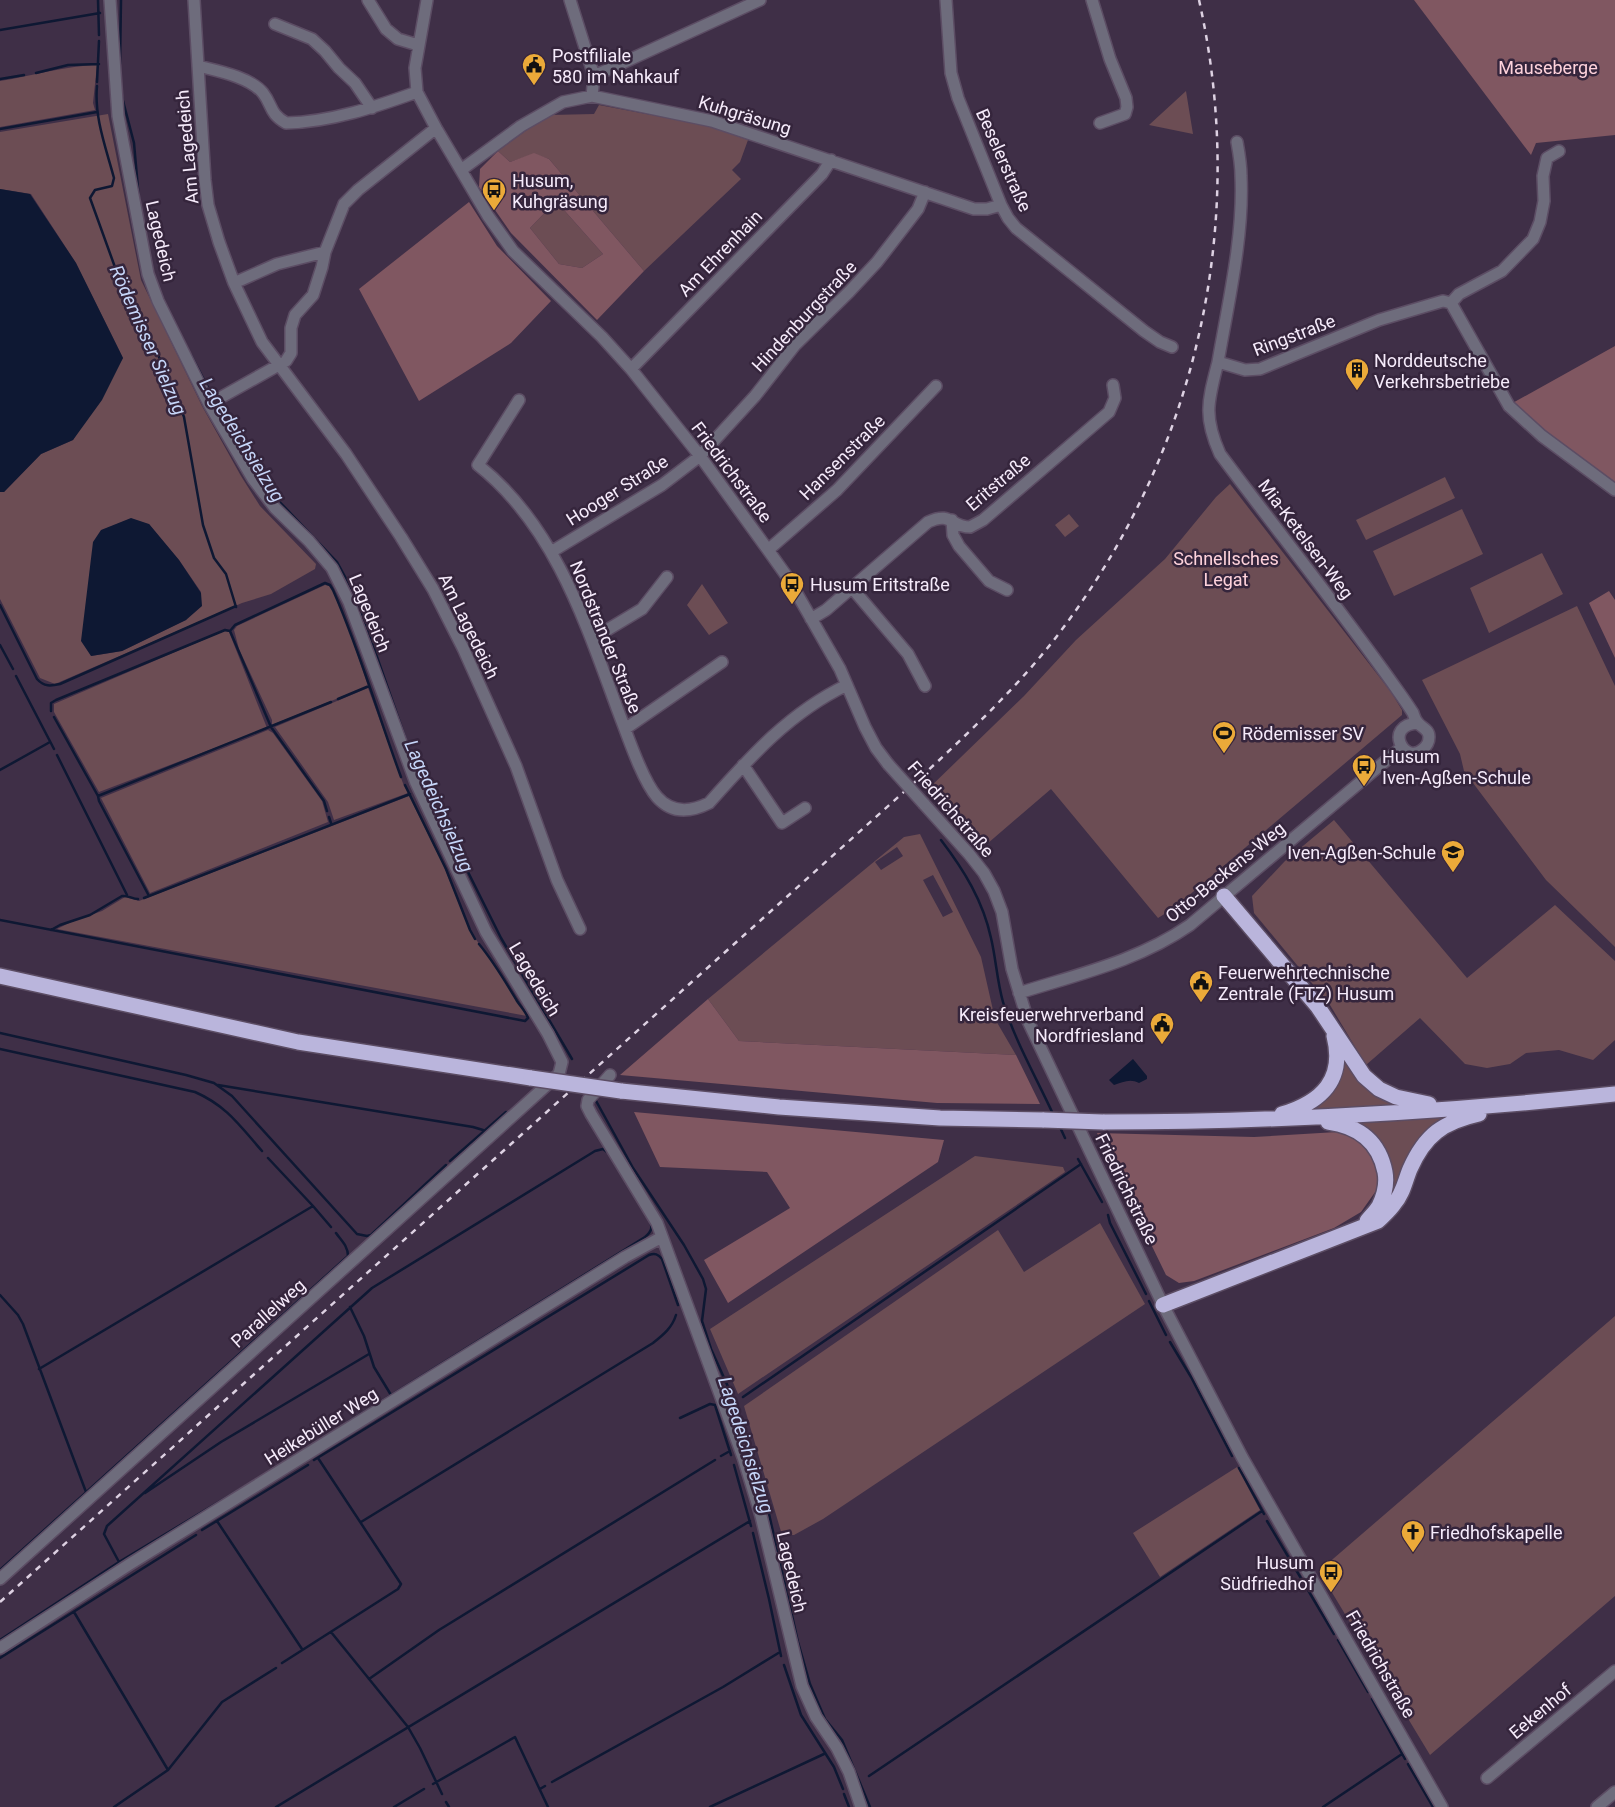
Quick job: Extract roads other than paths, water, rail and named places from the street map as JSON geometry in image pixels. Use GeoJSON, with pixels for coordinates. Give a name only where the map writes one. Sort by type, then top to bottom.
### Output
{"type":"FeatureCollection","features":[{"type":"Feature","properties":{"kind":"highway"},"geometry":{"type":"LineString","coordinates":[[1224,896],[1318,1007],[1364,1076],[1379,1089],[1396,1097],[1416,1102],[1461,1108]]}},
{"type":"Feature","properties":{"kind":"highway"},"geometry":{"type":"LineString","coordinates":[[0,976],[298,1042],[621,1091],[788,1108],[940,1118],[1103,1122],[1263,1120],[1461,1108],[1615,1094]]}},
{"type":"Feature","properties":{"kind":"highway"},"geometry":{"type":"LineString","coordinates":[[1263,1120],[1300,1109],[1317,1098],[1329,1085],[1337,1069],[1337,1047],[1332,1028]]}},
{"type":"Feature","properties":{"kind":"highway"},"geometry":{"type":"LineString","coordinates":[[1163,1304],[1378,1221],[1395,1204],[1404,1188],[1421,1147],[1434,1132],[1446,1124],[1464,1117],[1536,1102]]}},
{"type":"Feature","properties":{"kind":"highway"},"geometry":{"type":"LineString","coordinates":[[1307,1118],[1340,1124],[1359,1131],[1372,1142],[1383,1159],[1386,1176],[1385,1190],[1379,1205],[1361,1228]]}},
{"type":"Feature","properties":{"kind":"street","name":"Lagedeich"},"geometry":{"type":"LineString","coordinates":[[110,0],[118,116],[148,274],[177,341],[209,404],[253,480],[275,508],[309,541],[332,568],[349,602],[416,784],[486,932],[558,1053],[562,1062],[559,1074]]}},
{"type":"Feature","properties":{"kind":"street","name":"Am Lagedeich"},"geometry":{"type":"LineString","coordinates":[[194,0],[208,205],[234,283],[262,342],[346,454],[406,544],[433,589],[463,648],[516,766],[557,880],[580,928]]}},
{"type":"Feature","properties":{"kind":"street"},"geometry":{"type":"LineString","coordinates":[[368,0],[386,28],[398,39],[418,45]]}},
{"type":"Feature","properties":{"kind":"street","name":"Friedrichstraße"},"geometry":{"type":"LineString","coordinates":[[427,0],[415,68],[417,92],[488,216],[513,251],[602,337],[632,369],[700,456],[788,578],[847,685],[876,748],[888,764],[969,854],[994,891],[1002,912],[1018,993],[1028,1021],[1163,1304],[1242,1457],[1442,1807]]}},
{"type":"Feature","properties":{"kind":"street"},"geometry":{"type":"LineString","coordinates":[[570,0],[594,76],[592,96]]}},
{"type":"Feature","properties":{"kind":"street"},"geometry":{"type":"LineString","coordinates":[[594,76],[760,0]]}},
{"type":"Feature","properties":{"kind":"street","name":"Beselerstraße"},"geometry":{"type":"LineString","coordinates":[[946,0],[951,73],[958,98],[1008,218],[1016,228],[1144,331],[1160,342],[1172,347]]}},
{"type":"Feature","properties":{"kind":"street"},"geometry":{"type":"LineString","coordinates":[[1092,0],[1110,59],[1126,98],[1127,107],[1125,114],[1100,123]]}},
{"type":"Feature","properties":{"kind":"street"},"geometry":{"type":"LineString","coordinates":[[275,24],[312,39],[355,83],[372,108]]}},
{"type":"Feature","properties":{"kind":"street"},"geometry":{"type":"LineString","coordinates":[[198,66],[228,74],[256,86],[264,94],[272,112],[286,123],[306,122],[372,108],[417,92]]}},
{"type":"Feature","properties":{"kind":"street","name":"Kuhgräsung"},"geometry":{"type":"LineString","coordinates":[[461,170],[521,126],[563,102],[592,96],[712,121],[974,209],[987,209],[1001,205]]}},
{"type":"Feature","properties":{"kind":"street"},"geometry":{"type":"LineString","coordinates":[[209,404],[286,361],[291,353],[291,328],[295,315],[313,295],[325,252],[344,204],[358,190],[436,128]]}},
{"type":"Feature","properties":{"kind":"street"},"geometry":{"type":"LineString","coordinates":[[1218,362],[1238,238],[1241,205],[1242,176],[1237,142]]}},
{"type":"Feature","properties":{"kind":"street"},"geometry":{"type":"LineString","coordinates":[[1559,151],[1547,158],[1543,176],[1544,201],[1533,239],[1502,271],[1459,294],[1451,303],[1509,406],[1542,436],[1615,490]]}},
{"type":"Feature","properties":{"kind":"street","name":"Am Ehrenhain"},"geometry":{"type":"LineString","coordinates":[[632,369],[822,174],[831,160]]}},
{"type":"Feature","properties":{"kind":"street","name":"Hindenburgstraße"},"geometry":{"type":"LineString","coordinates":[[700,456],[755,396],[795,345],[877,262],[918,209],[925,192]]}},
{"type":"Feature","properties":{"kind":"street"},"geometry":{"type":"LineString","coordinates":[[234,283],[277,264],[325,252]]}},
{"type":"Feature","properties":{"kind":"street","name":"Ringstraße"},"geometry":{"type":"LineString","coordinates":[[1218,362],[1245,370],[1260,369],[1379,320],[1443,301],[1451,303]]}},
{"type":"Feature","properties":{"kind":"street","name":"Mia-Ketelsen-Weg"},"geometry":{"type":"LineString","coordinates":[[1218,362],[1209,396],[1208,418],[1212,436],[1220,454],[1396,689],[1418,723],[1425,727],[1429,736],[1427,746],[1419,752],[1410,753],[1402,747]]}},
{"type":"Feature","properties":{"kind":"street","name":"Eritstraße"},"geometry":{"type":"LineString","coordinates":[[811,619],[826,610],[928,522],[942,518],[970,528],[983,520],[1109,412],[1115,398],[1113,384]]}},
{"type":"Feature","properties":{"kind":"street","name":"Hansenstraße"},"geometry":{"type":"LineString","coordinates":[[768,550],[837,490],[936,386]]}},
{"type":"Feature","properties":{"kind":"street","name":"Nordstrander Straße"},"geometry":{"type":"LineString","coordinates":[[520,400],[478,465],[511,495],[551,552],[574,596],[592,638],[625,729],[647,782],[658,798],[670,808],[685,811],[697,809],[709,802],[743,765]]}},
{"type":"Feature","properties":{"kind":"street","name":"Hooger Straße"},"geometry":{"type":"LineString","coordinates":[[551,552],[662,485],[700,456]]}},
{"type":"Feature","properties":{"kind":"street"},"geometry":{"type":"LineString","coordinates":[[952,520],[953,535],[959,546],[989,581],[1007,590]]}},
{"type":"Feature","properties":{"kind":"street"},"geometry":{"type":"LineString","coordinates":[[592,638],[642,609],[667,577]]}},
{"type":"Feature","properties":{"kind":"street"},"geometry":{"type":"LineString","coordinates":[[852,588],[908,654],[925,686]]}},
{"type":"Feature","properties":{"kind":"street"},"geometry":{"type":"LineString","coordinates":[[625,729],[722,662]]}},
{"type":"Feature","properties":{"kind":"street"},"geometry":{"type":"LineString","coordinates":[[805,808],[782,823],[743,765],[772,735],[792,718],[829,693],[847,685]]}},
{"type":"Feature","properties":{"kind":"street"},"geometry":{"type":"LineString","coordinates":[[1402,747],[1399,739],[1402,729],[1408,724],[1418,723]]}},
{"type":"Feature","properties":{"kind":"street","name":"Otto-Backens-Weg"},"geometry":{"type":"LineString","coordinates":[[1018,993],[1126,960],[1150,949],[1190,925],[1402,747]]}},
{"type":"Feature","properties":{"kind":"street","name":"Parallelweg"},"geometry":{"type":"LineString","coordinates":[[0,1580],[559,1074]]}},
{"type":"Feature","properties":{"kind":"street","name":"Lagedeich"},"geometry":{"type":"LineString","coordinates":[[610,1075],[588,1100],[587,1106],[651,1211],[662,1237],[745,1465],[761,1516],[802,1686],[816,1718],[837,1748],[849,1772],[861,1807]]}},
{"type":"Feature","properties":{"kind":"street","name":"Heikebüller Weg"},"geometry":{"type":"LineString","coordinates":[[0,1648],[206,1517],[625,1257],[662,1237]]}},
{"type":"Feature","properties":{"kind":"street","name":"Eekenhof"},"geometry":{"type":"LineString","coordinates":[[1488,1778],[1615,1671]]}},
{"type":"Feature","properties":{"kind":"street"},"geometry":{"type":"LineString","coordinates":[[1597,1807],[1615,1792]]}},
{"type":"Feature","properties":{"kind":"water"},"geometry":{"type":"Polygon","coordinates":[[[0,189],[30,194],[76,263],[123,358],[102,400],[73,440],[41,454],[4,492],[0,492],[0,189]]]}},
{"type":"Feature","properties":{"kind":"water"},"geometry":{"type":"Polygon","coordinates":[[[131,518],[149,524],[179,560],[201,593],[202,606],[186,620],[122,651],[91,656],[81,641],[93,542],[101,530],[131,518]]]}},
{"type":"Feature","properties":{"kind":"water"},"geometry":{"type":"Polygon","coordinates":[[[1133,1059],[1147,1076],[1147,1079],[1139,1083],[1130,1081],[1114,1085],[1109,1080],[1133,1059]]]}},
{"type":"Feature","properties":{"kind":"waterway","name":"Rödemisser Sielzug"},"geometry":{"type":"LineString","coordinates":[[98,0],[99,35]]}},
{"type":"Feature","properties":{"kind":"waterway","name":"Lagedeichsielzug"},"geometry":{"type":"LineString","coordinates":[[120,64],[121,0]]}},
{"type":"Feature","properties":{"kind":"waterway"},"geometry":{"type":"LineString","coordinates":[[0,30],[100,13]]}},
{"type":"Feature","properties":{"kind":"waterway","name":"Rödemisser Sielzug"},"geometry":{"type":"LineString","coordinates":[[97,82],[99,41]]}},
{"type":"Feature","properties":{"kind":"waterway"},"geometry":{"type":"LineString","coordinates":[[36,73],[68,65],[99,64]]}},
{"type":"Feature","properties":{"kind":"waterway"},"geometry":{"type":"LineString","coordinates":[[0,79],[24,75]]}},
{"type":"Feature","properties":{"kind":"waterway","name":"Rödemisser Sielzug"},"geometry":{"type":"LineString","coordinates":[[97,86],[99,121],[114,178],[112,186],[95,190],[90,198],[129,306],[149,337],[165,369],[184,417],[203,525],[214,558],[226,574],[236,607]]}},
{"type":"Feature","properties":{"kind":"waterway","name":"Lagedeichsielzug"},"geometry":{"type":"LineString","coordinates":[[122,97],[134,143],[139,200]]}},
{"type":"Feature","properties":{"kind":"waterway"},"geometry":{"type":"LineString","coordinates":[[0,129],[97,112]]}},
{"type":"Feature","properties":{"kind":"waterway","name":"Lagedeichsielzug"},"geometry":{"type":"LineString","coordinates":[[191,355],[213,397]]}},
{"type":"Feature","properties":{"kind":"waterway","name":"Lagedeichsielzug"},"geometry":{"type":"LineString","coordinates":[[217,404],[273,495],[337,562],[356,597],[422,780],[501,938],[572,1059]]}},
{"type":"Feature","properties":{"kind":"waterway"},"geometry":{"type":"LineString","coordinates":[[51,711],[51,703],[56,700],[225,630],[230,631],[235,625],[325,583],[330,585],[343,613],[401,777]]}},
{"type":"Feature","properties":{"kind":"waterway"},"geometry":{"type":"LineString","coordinates":[[0,605],[37,679],[45,685],[60,684],[236,606]]}},
{"type":"Feature","properties":{"kind":"waterway","name":"Rödemisser Sielzug"},"geometry":{"type":"LineString","coordinates":[[230,631],[271,727],[324,801],[327,811]]}},
{"type":"Feature","properties":{"kind":"waterway"},"geometry":{"type":"LineString","coordinates":[[0,645],[13,669]]}},
{"type":"Feature","properties":{"kind":"waterway"},"geometry":{"type":"LineString","coordinates":[[16,676],[54,749]]}},
{"type":"Feature","properties":{"kind":"waterway"},"geometry":{"type":"LineString","coordinates":[[338,699],[369,686]]}},
{"type":"Feature","properties":{"kind":"waterway"},"geometry":{"type":"LineString","coordinates":[[98,796],[331,702]]}},
{"type":"Feature","properties":{"kind":"waterway"},"geometry":{"type":"LineString","coordinates":[[54,717],[98,796],[149,896]]}},
{"type":"Feature","properties":{"kind":"waterway"},"geometry":{"type":"LineString","coordinates":[[0,770],[50,742]]}},
{"type":"Feature","properties":{"kind":"waterway"},"geometry":{"type":"LineString","coordinates":[[57,755],[127,895]]}},
{"type":"Feature","properties":{"kind":"waterway"},"geometry":{"type":"LineString","coordinates":[[405,785],[446,869],[475,939]]}},
{"type":"Feature","properties":{"kind":"waterway"},"geometry":{"type":"LineString","coordinates":[[144,898],[410,794]]}},
{"type":"Feature","properties":{"kind":"waterway","name":"Rödemisser Sielzug"},"geometry":{"type":"LineString","coordinates":[[329,817],[331,823]]}},
{"type":"Feature","properties":{"kind":"waterway"},"geometry":{"type":"LineString","coordinates":[[941,840],[965,874],[983,911],[991,938],[1003,1002],[1020,1045],[1053,1114]]}},
{"type":"Feature","properties":{"kind":"waterway"},"geometry":{"type":"LineString","coordinates":[[51,930],[90,915],[122,896],[138,899]]}},
{"type":"Feature","properties":{"kind":"waterway"},"geometry":{"type":"LineString","coordinates":[[0,920],[525,1021],[528,1018],[526,1014],[479,944]]}},
{"type":"Feature","properties":{"kind":"waterway"},"geometry":{"type":"LineString","coordinates":[[0,1033],[214,1083],[232,1096],[357,1234],[371,1235],[446,1165]]}},
{"type":"Feature","properties":{"kind":"waterway"},"geometry":{"type":"LineString","coordinates":[[0,1049],[195,1092],[224,1110],[240,1125],[262,1151]]}},
{"type":"Feature","properties":{"kind":"waterway"},"geometry":{"type":"LineString","coordinates":[[218,1085],[483,1130]]}},
{"type":"Feature","properties":{"kind":"waterway","name":"Lagedeichsielzug"},"geometry":{"type":"LineString","coordinates":[[595,1099],[633,1168],[684,1245],[703,1279],[706,1289],[702,1321],[711,1349],[735,1402],[769,1514],[798,1642],[810,1684],[825,1719],[842,1740],[870,1807]]}},
{"type":"Feature","properties":{"kind":"waterway"},"geometry":{"type":"LineString","coordinates":[[450,1161],[506,1112]]}},
{"type":"Feature","properties":{"kind":"waterway"},"geometry":{"type":"LineString","coordinates":[[1059,1125],[1065,1138]]}},
{"type":"Feature","properties":{"kind":"waterway"},"geometry":{"type":"LineString","coordinates":[[119,1562],[104,1534],[107,1526],[372,1288],[595,1151],[603,1149],[607,1152]]}},
{"type":"Feature","properties":{"kind":"waterway"},"geometry":{"type":"LineString","coordinates":[[268,1158],[313,1206]]}},
{"type":"Feature","properties":{"kind":"waterway"},"geometry":{"type":"LineString","coordinates":[[1078,1159],[1102,1202]]}},
{"type":"Feature","properties":{"kind":"waterway"},"geometry":{"type":"LineString","coordinates":[[743,1397],[1081,1164]]}},
{"type":"Feature","properties":{"kind":"waterway"},"geometry":{"type":"LineString","coordinates":[[39,1369],[313,1206],[331,1227]]}},
{"type":"Feature","properties":{"kind":"waterway"},"geometry":{"type":"LineString","coordinates":[[1108,1215],[1110,1223],[1146,1294]]}},
{"type":"Feature","properties":{"kind":"waterway"},"geometry":{"type":"LineString","coordinates":[[348,1422],[645,1237],[651,1230],[650,1221]]}},
{"type":"Feature","properties":{"kind":"waterway"},"geometry":{"type":"LineString","coordinates":[[0,1570],[348,1256],[346,1246],[336,1233]]}},
{"type":"Feature","properties":{"kind":"waterway"},"geometry":{"type":"LineString","coordinates":[[314,1460],[649,1255],[656,1254],[662,1259],[678,1305]]}},
{"type":"Feature","properties":{"kind":"waterway"},"geometry":{"type":"LineString","coordinates":[[0,1295],[18,1315],[23,1324],[86,1492]]}},
{"type":"Feature","properties":{"kind":"waterway"},"geometry":{"type":"LineString","coordinates":[[1149,1301],[1166,1335]]}},
{"type":"Feature","properties":{"kind":"waterway"},"geometry":{"type":"LineString","coordinates":[[350,1307],[364,1336],[374,1367],[391,1395]]}},
{"type":"Feature","properties":{"kind":"waterway"},"geometry":{"type":"LineString","coordinates":[[361,1522],[653,1343],[670,1327],[676,1315]]}},
{"type":"Feature","properties":{"kind":"waterway"},"geometry":{"type":"LineString","coordinates":[[1170,1342],[1191,1377],[1232,1456]]}},
{"type":"Feature","properties":{"kind":"waterway"},"geometry":{"type":"LineString","coordinates":[[145,1493],[221,1442],[369,1354]]}},
{"type":"Feature","properties":{"kind":"waterway"},"geometry":{"type":"LineString","coordinates":[[680,1418],[710,1404],[715,1405],[731,1455]]}},
{"type":"Feature","properties":{"kind":"waterway"},"geometry":{"type":"LineString","coordinates":[[721,1456],[730,1451]]}},
{"type":"Feature","properties":{"kind":"waterway"},"geometry":{"type":"LineString","coordinates":[[282,1663],[398,1589],[401,1584],[318,1458]]}},
{"type":"Feature","properties":{"kind":"waterway"},"geometry":{"type":"LineString","coordinates":[[369,1679],[439,1630],[715,1460]]}},
{"type":"Feature","properties":{"kind":"waterway"},"geometry":{"type":"LineString","coordinates":[[202,1530],[308,1465]]}},
{"type":"Feature","properties":{"kind":"waterway"},"geometry":{"type":"LineString","coordinates":[[734,1465],[751,1526]]}},
{"type":"Feature","properties":{"kind":"waterway"},"geometry":{"type":"LineString","coordinates":[[1239,1468],[1264,1514]]}},
{"type":"Feature","properties":{"kind":"waterway"},"geometry":{"type":"LineString","coordinates":[[0,1640],[119,1562],[267,1473]]}},
{"type":"Feature","properties":{"kind":"waterway"},"geometry":{"type":"LineString","coordinates":[[869,1776],[1262,1511]]}},
{"type":"Feature","properties":{"kind":"waterway"},"geometry":{"type":"LineString","coordinates":[[217,1521],[302,1649]]}},
{"type":"Feature","properties":{"kind":"waterway"},"geometry":{"type":"LineString","coordinates":[[276,1807],[750,1521]]}},
{"type":"Feature","properties":{"kind":"waterway"},"geometry":{"type":"LineString","coordinates":[[1267,1521],[1334,1634]]}},
{"type":"Feature","properties":{"kind":"waterway"},"geometry":{"type":"LineString","coordinates":[[753,1533],[781,1656]]}},
{"type":"Feature","properties":{"kind":"waterway"},"geometry":{"type":"LineString","coordinates":[[0,1658],[196,1535]]}},
{"type":"Feature","properties":{"kind":"waterway"},"geometry":{"type":"LineString","coordinates":[[74,1612],[168,1770]]}},
{"type":"Feature","properties":{"kind":"waterway"},"geometry":{"type":"LineString","coordinates":[[331,1632],[408,1727],[442,1794]]}},
{"type":"Feature","properties":{"kind":"waterway"},"geometry":{"type":"LineString","coordinates":[[1338,1640],[1368,1692]]}},
{"type":"Feature","properties":{"kind":"waterway"},"geometry":{"type":"LineString","coordinates":[[552,1782],[723,1687],[780,1652]]}},
{"type":"Feature","properties":{"kind":"waterway"},"geometry":{"type":"LineString","coordinates":[[784,1665],[801,1715],[834,1767],[843,1789]]}},
{"type":"Feature","properties":{"kind":"waterway"},"geometry":{"type":"LineString","coordinates":[[114,1807],[168,1770],[222,1702],[276,1668]]}},
{"type":"Feature","properties":{"kind":"waterway"},"geometry":{"type":"LineString","coordinates":[[1372,1699],[1405,1759]]}},
{"type":"Feature","properties":{"kind":"waterway"},"geometry":{"type":"LineString","coordinates":[[433,1784],[515,1737],[548,1807]]}},
{"type":"Feature","properties":{"kind":"waterway"},"geometry":{"type":"LineString","coordinates":[[710,1807],[824,1754]]}},
{"type":"Feature","properties":{"kind":"waterway"},"geometry":{"type":"LineString","coordinates":[[1323,1807],[1402,1754]]}},
{"type":"Feature","properties":{"kind":"waterway"},"geometry":{"type":"LineString","coordinates":[[1408,1764],[1433,1807]]}},
{"type":"Feature","properties":{"kind":"waterway"},"geometry":{"type":"LineString","coordinates":[[540,1789],[545,1786]]}},
{"type":"Feature","properties":{"kind":"waterway"},"geometry":{"type":"LineString","coordinates":[[394,1807],[424,1789]]}},
{"type":"Feature","properties":{"kind":"waterway"},"geometry":{"type":"LineString","coordinates":[[844,1794],[849,1807]]}},
{"type":"Feature","properties":{"kind":"waterway"},"geometry":{"type":"LineString","coordinates":[[446,1802],[449,1807]]}},
{"type":"Feature","properties":{"kind":"railway"},"geometry":{"type":"LineString","coordinates":[[0,1602],[935,764],[1020,680],[1066,624],[1112,554],[1150,481],[1179,405],[1201,326],[1214,246],[1218,164],[1213,82],[1199,0]]}},
{"type":"Feature","properties":{"kind":"place","name":"Postfiliale 580 im Nahkauf"},"geometry":{"type":"Point","coordinates":[534,86]}},
{"type":"Feature","properties":{"kind":"place","name":"Husum, Kuhgräsung"},"geometry":{"type":"Point","coordinates":[494,211]}},
{"type":"Feature","properties":{"kind":"place","name":"Norddeutsche Verkehrsbetriebe"},"geometry":{"type":"Point","coordinates":[1357,391]}},
{"type":"Feature","properties":{"kind":"place","name":"Husum Eritstraße"},"geometry":{"type":"Point","coordinates":[792,605]}},
{"type":"Feature","properties":{"kind":"place","name":"Rödemisser SV"},"geometry":{"type":"Point","coordinates":[1224,754]}},
{"type":"Feature","properties":{"kind":"place","name":"Husum Iven-Agßen-Schule"},"geometry":{"type":"Point","coordinates":[1364,787]}},
{"type":"Feature","properties":{"kind":"place","name":"Iven-Agßen-Schule"},"geometry":{"type":"Point","coordinates":[1453,873]}},
{"type":"Feature","properties":{"kind":"place","name":"Feuerwehrtechnische Zentrale (FTZ) Husum"},"geometry":{"type":"Point","coordinates":[1201,1003]}},
{"type":"Feature","properties":{"kind":"place","name":"Kreisfeuerwehrverband Nordfriesland"},"geometry":{"type":"Point","coordinates":[1162,1045]}},
{"type":"Feature","properties":{"kind":"place","name":"Friedhofskapelle"},"geometry":{"type":"Point","coordinates":[1413,1553]}},
{"type":"Feature","properties":{"kind":"place","name":"Husum Südfriedhof"},"geometry":{"type":"Point","coordinates":[1331,1593]}},
{"type":"Feature","properties":{"kind":"park label","name":"Mauseberge"},"geometry":{"type":"Point","coordinates":[1548,67]}},
{"type":"Feature","properties":{"kind":"park label","name":"Schnellsches Legat"},"geometry":{"type":"Point","coordinates":[1226,568]}}]}
